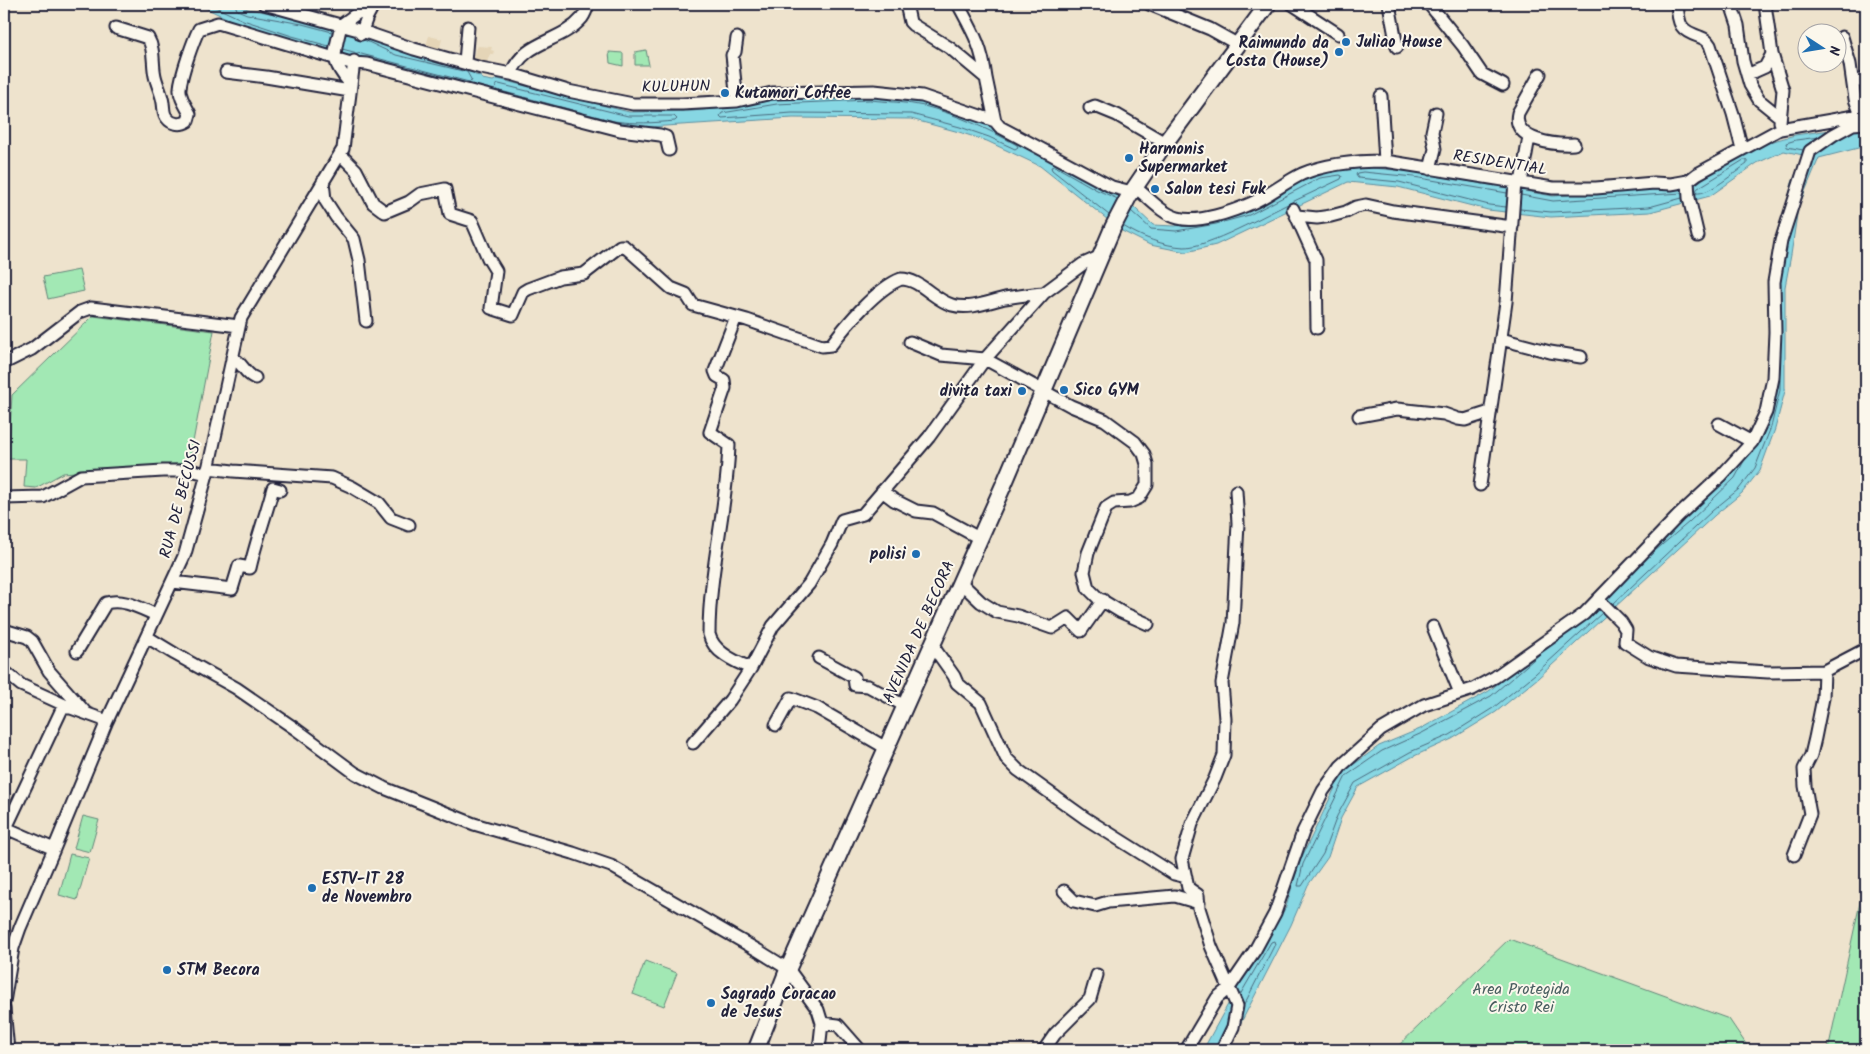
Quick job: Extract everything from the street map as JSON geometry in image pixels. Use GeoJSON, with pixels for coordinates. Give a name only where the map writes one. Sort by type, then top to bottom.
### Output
{"type":"FeatureCollection","features":[{"type":"Feature","properties":{"kind":"main road"},"geometry":{"type":"LineString","coordinates":[[1132,191],[1165,142],[1268,4]]}},
{"type":"Feature","properties":{"kind":"main road","name":"AVENIDA DE BECORA"},"geometry":{"type":"LineString","coordinates":[[756,1050],[788,969],[980,538],[1113,227],[1132,191]]}},
{"type":"Feature","properties":{"kind":"street","name":"KULUHUN"},"geometry":{"type":"LineString","coordinates":[[264,4],[481,68],[511,74],[568,91],[633,104],[737,101],[772,93],[874,91],[922,96],[995,120],[1000,127],[1112,187],[1132,191]]}},
{"type":"Feature","properties":{"kind":"street"},"geometry":{"type":"LineString","coordinates":[[351,88],[340,72],[334,56],[340,26],[370,4]]}},
{"type":"Feature","properties":{"kind":"street"},"geometry":{"type":"LineString","coordinates":[[361,33],[366,17],[374,4]]}},
{"type":"Feature","properties":{"kind":"street"},"geometry":{"type":"LineString","coordinates":[[511,74],[514,65],[532,47],[570,29],[583,17],[588,4]]}},
{"type":"Feature","properties":{"kind":"street"},"geometry":{"type":"LineString","coordinates":[[906,4],[910,22],[916,28],[950,48],[986,78]]}},
{"type":"Feature","properties":{"kind":"street"},"geometry":{"type":"LineString","coordinates":[[958,4],[971,26],[981,49],[995,120]]}},
{"type":"Feature","properties":{"kind":"street"},"geometry":{"type":"LineString","coordinates":[[1150,4],[1210,29],[1237,44]]}},
{"type":"Feature","properties":{"kind":"street"},"geometry":{"type":"LineString","coordinates":[[1292,4],[1338,34]]}},
{"type":"Feature","properties":{"kind":"street"},"geometry":{"type":"LineString","coordinates":[[1389,4],[1397,47]]}},
{"type":"Feature","properties":{"kind":"street"},"geometry":{"type":"LineString","coordinates":[[1429,4],[1463,46],[1482,74],[1503,85]]}},
{"type":"Feature","properties":{"kind":"street"},"geometry":{"type":"LineString","coordinates":[[1677,4],[1678,18],[1682,28],[1686,32],[1705,39],[1710,45],[1733,114],[1742,149]]}},
{"type":"Feature","properties":{"kind":"street"},"geometry":{"type":"LineString","coordinates":[[1731,4],[1738,26],[1741,51],[1747,75],[1759,100],[1780,123]]}},
{"type":"Feature","properties":{"kind":"street"},"geometry":{"type":"LineString","coordinates":[[1765,4],[1772,54],[1783,90],[1780,123]]}},
{"type":"Feature","properties":{"kind":"street"},"geometry":{"type":"LineString","coordinates":[[116,28],[148,38],[152,45],[155,77],[164,103],[165,114],[167,119],[173,123],[184,124],[188,121],[190,114],[183,101],[180,88],[194,38],[199,29],[218,23],[354,63],[395,71],[620,130],[660,134],[666,137],[669,150]]}},
{"type":"Feature","properties":{"kind":"street"},"geometry":{"type":"LineString","coordinates":[[465,62],[468,28]]}},
{"type":"Feature","properties":{"kind":"street"},"geometry":{"type":"LineString","coordinates":[[737,38],[735,52],[732,54],[737,101]]}},
{"type":"Feature","properties":{"kind":"street"},"geometry":{"type":"LineString","coordinates":[[1747,75],[1765,67],[1772,54]]}},
{"type":"Feature","properties":{"kind":"street"},"geometry":{"type":"LineString","coordinates":[[1186,1050],[1217,998],[1229,988],[1255,950],[1275,913],[1303,832],[1323,791],[1341,766],[1381,730],[1424,705],[1474,689],[1584,614],[1678,516],[1721,476],[1752,442],[1766,412],[1773,378],[1775,332],[1774,282],[1781,241],[1810,151],[1832,134],[1864,117],[1855,99],[1848,57]]}},
{"type":"Feature","properties":{"kind":"street","name":"RUA DE BECUSSI"},"geometry":{"type":"LineString","coordinates":[[4,1002],[13,948],[20,928],[107,721],[185,554],[207,471],[241,318],[343,149],[354,63]]}},
{"type":"Feature","properties":{"kind":"street"},"geometry":{"type":"LineString","coordinates":[[226,72],[351,88]]}},
{"type":"Feature","properties":{"kind":"street"},"geometry":{"type":"LineString","coordinates":[[1540,74],[1517,117],[1519,126],[1529,137],[1560,144],[1574,144]]}},
{"type":"Feature","properties":{"kind":"street"},"geometry":{"type":"LineString","coordinates":[[1853,83],[1866,78]]}},
{"type":"Feature","properties":{"kind":"street"},"geometry":{"type":"LineString","coordinates":[[1381,96],[1385,161]]}},
{"type":"Feature","properties":{"kind":"street"},"geometry":{"type":"LineString","coordinates":[[1090,108],[1095,106],[1117,115],[1165,142]]}},
{"type":"Feature","properties":{"kind":"street"},"geometry":{"type":"LineString","coordinates":[[1430,169],[1435,149],[1432,132],[1436,113]]}},
{"type":"Feature","properties":{"kind":"street","name":"RESIDENTIAL"},"geometry":{"type":"LineString","coordinates":[[1132,191],[1173,216],[1180,219],[1197,219],[1251,203],[1302,174],[1334,165],[1364,161],[1385,161],[1516,184],[1553,188],[1671,184],[1688,181],[1742,149],[1780,123],[1864,117]]}},
{"type":"Feature","properties":{"kind":"street"},"geometry":{"type":"LineString","coordinates":[[1480,485],[1506,302],[1516,184],[1529,137]]}},
{"type":"Feature","properties":{"kind":"street"},"geometry":{"type":"LineString","coordinates":[[340,154],[356,170],[373,204],[385,212],[409,202],[420,194],[445,189],[450,214],[472,221],[488,258],[496,271],[491,308],[513,315],[523,292],[560,277],[584,274],[616,248],[624,246],[671,288],[686,294],[693,305],[736,317],[825,347],[831,345],[843,328],[856,315],[892,284],[900,280],[912,282],[940,299],[958,306],[970,306],[1016,296],[1044,293]]}},
{"type":"Feature","properties":{"kind":"street"},"geometry":{"type":"LineString","coordinates":[[323,181],[326,200],[336,217],[354,240],[359,260],[366,321]]}},
{"type":"Feature","properties":{"kind":"street"},"geometry":{"type":"LineString","coordinates":[[1688,181],[1689,198],[1698,236]]}},
{"type":"Feature","properties":{"kind":"street"},"geometry":{"type":"LineString","coordinates":[[1318,328],[1316,260],[1295,212],[1317,218],[1331,216],[1346,212],[1356,206],[1366,205],[1393,212],[1460,221],[1512,222]]}},
{"type":"Feature","properties":{"kind":"street"},"geometry":{"type":"LineString","coordinates":[[693,743],[730,700],[751,668],[773,626],[809,584],[832,544],[842,520],[864,514],[929,437],[984,359],[1044,293],[1083,264],[1101,256]]}},
{"type":"Feature","properties":{"kind":"street"},"geometry":{"type":"LineString","coordinates":[[4,363],[32,349],[80,312],[91,308],[239,326]]}},
{"type":"Feature","properties":{"kind":"street"},"geometry":{"type":"LineString","coordinates":[[736,317],[715,371],[717,376],[724,380],[725,388],[710,432],[729,445],[724,506],[711,587],[709,634],[715,648],[751,668]]}},
{"type":"Feature","properties":{"kind":"street"},"geometry":{"type":"LineString","coordinates":[[1500,339],[1550,352],[1581,357]]}},
{"type":"Feature","properties":{"kind":"street"},"geometry":{"type":"LineString","coordinates":[[910,342],[941,356],[984,359],[1042,391],[1105,420],[1134,442],[1144,454],[1147,464],[1147,485],[1139,498],[1130,502],[1114,503],[1106,508],[1088,553],[1084,572],[1088,588],[1121,612],[1148,624]]}},
{"type":"Feature","properties":{"kind":"street"},"geometry":{"type":"LineString","coordinates":[[232,358],[237,360],[249,376],[256,378]]}},
{"type":"Feature","properties":{"kind":"street"},"geometry":{"type":"LineString","coordinates":[[1359,416],[1397,409],[1444,414],[1465,420],[1490,412]]}},
{"type":"Feature","properties":{"kind":"street"},"geometry":{"type":"LineString","coordinates":[[1719,424],[1752,442]]}},
{"type":"Feature","properties":{"kind":"street"},"geometry":{"type":"LineString","coordinates":[[4,498],[43,496],[81,476],[163,471],[232,471],[332,478],[379,503],[391,518],[409,525]]}},
{"type":"Feature","properties":{"kind":"street"},"geometry":{"type":"LineString","coordinates":[[173,582],[232,589],[239,566],[250,568],[256,540],[264,521],[272,488],[280,490]]}},
{"type":"Feature","properties":{"kind":"street"},"geometry":{"type":"LineString","coordinates":[[882,491],[894,500],[916,511],[933,513],[980,538]]}},
{"type":"Feature","properties":{"kind":"street"},"geometry":{"type":"LineString","coordinates":[[1222,1050],[1233,1028],[1237,1006],[1211,946],[1198,895],[1188,888],[1182,859],[1192,824],[1215,778],[1224,755],[1225,719],[1222,683],[1233,623],[1238,523],[1236,491]]}},
{"type":"Feature","properties":{"kind":"street"},"geometry":{"type":"LineString","coordinates":[[960,582],[981,602],[997,612],[1018,616],[1052,628],[1068,618],[1081,631],[1103,600]]}},
{"type":"Feature","properties":{"kind":"street"},"geometry":{"type":"LineString","coordinates":[[1598,599],[1621,622],[1626,630],[1625,642],[1649,657],[1676,666],[1768,672],[1824,670],[1866,649]]}},
{"type":"Feature","properties":{"kind":"street"},"geometry":{"type":"LineString","coordinates":[[77,651],[106,603],[113,601],[126,603],[156,615]]}},
{"type":"Feature","properties":{"kind":"street"},"geometry":{"type":"LineString","coordinates":[[1433,627],[1460,693]]}},
{"type":"Feature","properties":{"kind":"street"},"geometry":{"type":"LineString","coordinates":[[4,630],[27,637],[32,641],[49,671],[85,712]]}},
{"type":"Feature","properties":{"kind":"street"},"geometry":{"type":"LineString","coordinates":[[147,637],[236,688],[355,773],[384,788],[474,824],[611,866],[788,969],[818,1010],[822,1023],[819,1050]]}},
{"type":"Feature","properties":{"kind":"street"},"geometry":{"type":"LineString","coordinates":[[932,645],[957,683],[981,703],[1006,758],[1018,770],[1086,818],[1174,874],[1186,877]]}},
{"type":"Feature","properties":{"kind":"street"},"geometry":{"type":"LineString","coordinates":[[819,658],[854,677],[855,685],[868,686],[904,706]]}},
{"type":"Feature","properties":{"kind":"street"},"geometry":{"type":"LineString","coordinates":[[1794,856],[1810,814],[1804,769],[1811,755],[1815,738],[1823,698],[1824,670]]}},
{"type":"Feature","properties":{"kind":"street"},"geometry":{"type":"LineString","coordinates":[[4,671],[21,685],[71,708],[107,721]]}},
{"type":"Feature","properties":{"kind":"street"},"geometry":{"type":"LineString","coordinates":[[776,725],[791,698],[817,708],[886,748]]}},
{"type":"Feature","properties":{"kind":"street"},"geometry":{"type":"LineString","coordinates":[[54,849],[5,832],[59,714],[64,708],[71,708]]}},
{"type":"Feature","properties":{"kind":"street"},"geometry":{"type":"LineString","coordinates":[[1064,892],[1074,901],[1095,906],[1108,902],[1175,896],[1199,903]]}},
{"type":"Feature","properties":{"kind":"street"},"geometry":{"type":"LineString","coordinates":[[1044,1050],[1055,1034],[1090,999],[1097,974]]}},
{"type":"Feature","properties":{"kind":"street"},"geometry":{"type":"LineString","coordinates":[[4,1009],[8,1050]]}},
{"type":"Feature","properties":{"kind":"street"},"geometry":{"type":"LineString","coordinates":[[822,1023],[838,1025],[860,1050]]}},
{"type":"Feature","properties":{"kind":"shaded area"},"geometry":{"type":"Polygon","coordinates":[[[429,36],[442,39],[438,55],[425,48],[429,36]]]}},
{"type":"Feature","properties":{"kind":"shaded area"},"geometry":{"type":"Polygon","coordinates":[[[478,46],[492,47],[491,50],[494,51],[493,54],[490,54],[487,62],[488,66],[472,64],[478,46]]]}},
{"type":"Feature","properties":{"kind":"green space"},"geometry":{"type":"Polygon","coordinates":[[[646,50],[649,65],[635,65],[635,52],[646,50]]]}},
{"type":"Feature","properties":{"kind":"green space"},"geometry":{"type":"Polygon","coordinates":[[[609,52],[623,53],[623,66],[610,63],[609,52]]]}},
{"type":"Feature","properties":{"kind":"green space"},"geometry":{"type":"Polygon","coordinates":[[[79,270],[84,291],[48,299],[43,277],[79,270]]]}},
{"type":"Feature","properties":{"kind":"green space"},"geometry":{"type":"Polygon","coordinates":[[[93,316],[214,331],[189,463],[63,473],[36,488],[24,487],[26,459],[8,459],[12,395],[93,316]]]}},
{"type":"Feature","properties":{"kind":"green space"},"geometry":{"type":"Polygon","coordinates":[[[83,816],[99,820],[90,852],[74,848],[83,816]]]}},
{"type":"Feature","properties":{"kind":"green space"},"geometry":{"type":"Polygon","coordinates":[[[70,854],[89,858],[77,900],[59,895],[70,854]]]}},
{"type":"Feature","properties":{"kind":"green space"},"geometry":{"type":"Polygon","coordinates":[[[1866,875],[1866,1050],[1828,1050],[1866,875]]]}},
{"type":"Feature","properties":{"kind":"green space","name":"Area Protegida Cristo Rei"},"geometry":{"type":"Polygon","coordinates":[[[1509,939],[1729,1019],[1750,1050],[1394,1050],[1509,939]]]}},
{"type":"Feature","properties":{"kind":"green space"},"geometry":{"type":"Polygon","coordinates":[[[645,961],[677,973],[664,1006],[633,994],[645,961]]]}},
{"type":"Feature","properties":{"kind":"water"},"geometry":{"type":"Polygon","coordinates":[[[197,4],[234,4],[248,9],[303,19],[369,36],[397,50],[473,70],[475,75],[480,76],[482,79],[493,81],[498,79],[629,112],[692,111],[742,106],[776,99],[823,96],[870,95],[925,101],[966,115],[1004,132],[1120,194],[1153,225],[1175,226],[1215,219],[1275,195],[1318,173],[1363,167],[1415,172],[1553,196],[1691,187],[1756,147],[1795,135],[1866,125],[1866,146],[1819,158],[1798,208],[1785,287],[1785,391],[1775,429],[1760,470],[1742,493],[1715,515],[1538,678],[1496,712],[1452,739],[1412,757],[1358,787],[1341,818],[1328,857],[1308,885],[1291,925],[1227,1050],[1203,1050],[1238,986],[1286,907],[1299,863],[1342,773],[1379,746],[1420,729],[1489,691],[1542,647],[1686,518],[1732,474],[1762,414],[1767,397],[1773,328],[1768,279],[1792,183],[1803,155],[1784,151],[1757,163],[1710,196],[1650,212],[1551,217],[1488,210],[1398,187],[1348,182],[1216,245],[1186,252],[1150,245],[1122,231],[1040,166],[987,141],[911,119],[793,118],[633,128],[290,41],[241,25],[197,4]]]}},
{"type":"Feature","properties":{"kind":"place","name":"Juliao House"},"geometry":{"type":"Point","coordinates":[1346,42]}},
{"type":"Feature","properties":{"kind":"place","name":"Raimundo da Costa (House)"},"geometry":{"type":"Point","coordinates":[1339,52]}},
{"type":"Feature","properties":{"kind":"place","name":"Kutamori Coffee"},"geometry":{"type":"Point","coordinates":[725,93]}},
{"type":"Feature","properties":{"kind":"place","name":"Harmonis Supermarket"},"geometry":{"type":"Point","coordinates":[1129,158]}},
{"type":"Feature","properties":{"kind":"place","name":"Salon tesi Fuk"},"geometry":{"type":"Point","coordinates":[1155,189]}},
{"type":"Feature","properties":{"kind":"place","name":"Sico GYM"},"geometry":{"type":"Point","coordinates":[1064,390]}},
{"type":"Feature","properties":{"kind":"place","name":"divita taxi"},"geometry":{"type":"Point","coordinates":[1022,391]}},
{"type":"Feature","properties":{"kind":"place","name":"polisi"},"geometry":{"type":"Point","coordinates":[916,554]}},
{"type":"Feature","properties":{"kind":"place","name":"ESTV-IT 28 de Novembro"},"geometry":{"type":"Point","coordinates":[312,888]}},
{"type":"Feature","properties":{"kind":"place","name":"STM Becora"},"geometry":{"type":"Point","coordinates":[167,970]}},
{"type":"Feature","properties":{"kind":"place","name":"Sagrado Coracao de Jesus"},"geometry":{"type":"Point","coordinates":[711,1003]}}]}
